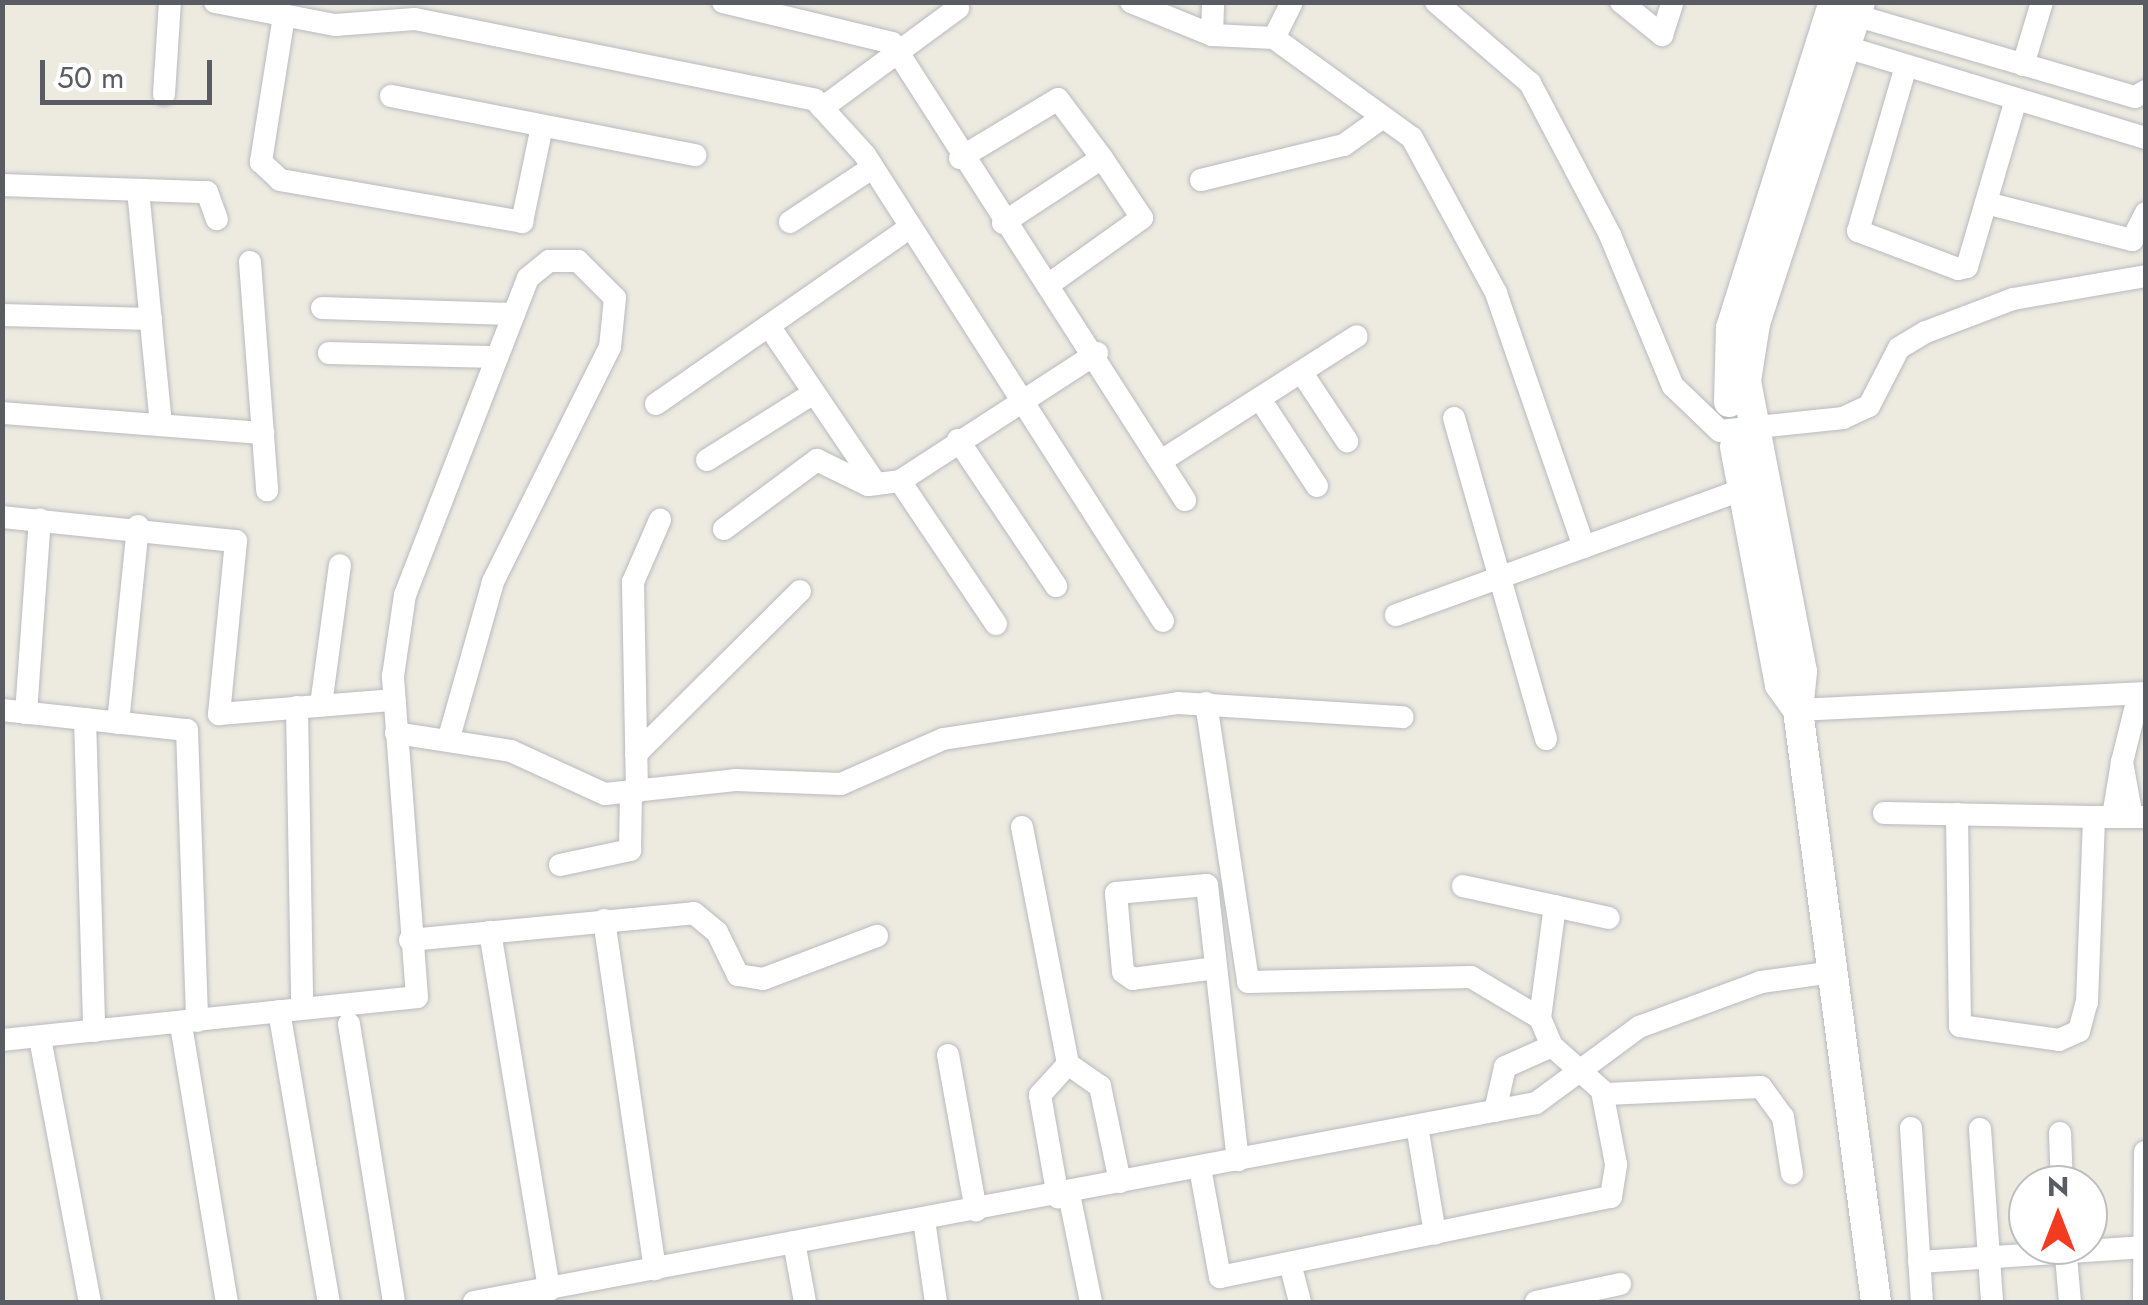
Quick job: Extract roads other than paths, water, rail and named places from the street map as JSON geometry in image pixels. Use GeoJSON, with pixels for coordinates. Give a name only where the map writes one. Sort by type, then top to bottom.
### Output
{"type":"FeatureCollection","features":[{"type":"Feature","properties":{"kind":"street"},"geometry":{"type":"LineString","coordinates":[[164,94],[170,2]]}},
{"type":"Feature","properties":{"kind":"street"},"geometry":{"type":"LineString","coordinates":[[215,2],[336,25],[415,19],[822,108],[872,168],[1164,621]]}},
{"type":"Feature","properties":{"kind":"street"},"geometry":{"type":"LineString","coordinates":[[723,2],[884,37],[900,52],[960,158],[1097,353],[1184,500]]}},
{"type":"Feature","properties":{"kind":"street"},"geometry":{"type":"LineString","coordinates":[[1131,2],[1212,35],[1274,38],[1412,138],[1496,292],[1584,546]]}},
{"type":"Feature","properties":{"kind":"street"},"geometry":{"type":"LineString","coordinates":[[1212,35],[1214,2]]}},
{"type":"Feature","properties":{"kind":"street"},"geometry":{"type":"LineString","coordinates":[[1274,38],[1292,2]]}},
{"type":"Feature","properties":{"kind":"street"},"geometry":{"type":"LineString","coordinates":[[1436,2],[1530,82],[1610,235],[1673,386],[1742,435],[1869,406],[1900,348],[1926,332],[2013,299],[2146,276]]}},
{"type":"Feature","properties":{"kind":"street"},"geometry":{"type":"LineString","coordinates":[[1620,2],[1662,35],[1673,2]]}},
{"type":"Feature","properties":{"kind":"street"},"geometry":{"type":"LineString","coordinates":[[2023,65],[2042,2]]}},
{"type":"Feature","properties":{"kind":"street"},"geometry":{"type":"LineString","coordinates":[[1798,710],[1780,685],[1742,490],[1742,435],[1731,328],[1845,7]]}},
{"type":"Feature","properties":{"kind":"street"},"geometry":{"type":"LineString","coordinates":[[1845,7],[2023,65],[2136,96],[2146,91]]}},
{"type":"Feature","properties":{"kind":"street"},"geometry":{"type":"LineString","coordinates":[[1845,7],[1846,47],[1755,324],[1742,435],[1802,672],[1798,710],[1876,1302]]}},
{"type":"Feature","properties":{"kind":"street"},"geometry":{"type":"LineString","coordinates":[[822,108],[958,8]]}},
{"type":"Feature","properties":{"kind":"street"},"geometry":{"type":"LineString","coordinates":[[284,16],[261,162],[280,180],[522,222],[542,126]]}},
{"type":"Feature","properties":{"kind":"street"},"geometry":{"type":"LineString","coordinates":[[1846,47],[2146,138]]}},
{"type":"Feature","properties":{"kind":"street"},"geometry":{"type":"LineString","coordinates":[[1906,66],[1858,232],[1963,269],[2016,99]]}},
{"type":"Feature","properties":{"kind":"street"},"geometry":{"type":"LineString","coordinates":[[390,96],[695,156]]}},
{"type":"Feature","properties":{"kind":"street"},"geometry":{"type":"LineString","coordinates":[[960,158],[1058,99],[1102,158],[1142,218],[1048,285]]}},
{"type":"Feature","properties":{"kind":"street"},"geometry":{"type":"LineString","coordinates":[[1201,180],[1344,145],[1383,118]]}},
{"type":"Feature","properties":{"kind":"street"},"geometry":{"type":"LineString","coordinates":[[1003,223],[1102,158]]}},
{"type":"Feature","properties":{"kind":"street"},"geometry":{"type":"LineString","coordinates":[[790,222],[872,168]]}},
{"type":"Feature","properties":{"kind":"street"},"geometry":{"type":"LineString","coordinates":[[2,186],[206,192],[218,219]]}},
{"type":"Feature","properties":{"kind":"street"},"geometry":{"type":"LineString","coordinates":[[138,190],[161,426]]}},
{"type":"Feature","properties":{"kind":"street"},"geometry":{"type":"LineString","coordinates":[[1986,203],[2132,240],[2145,216]]}},
{"type":"Feature","properties":{"kind":"street"},"geometry":{"type":"LineString","coordinates":[[656,404],[911,227]]}},
{"type":"Feature","properties":{"kind":"street"},"geometry":{"type":"LineString","coordinates":[[2,1040],[416,997],[394,700],[405,595],[514,314],[537,267],[562,259],[592,268],[615,298],[610,347],[493,582],[449,738]]}},
{"type":"Feature","properties":{"kind":"street"},"geometry":{"type":"LineString","coordinates":[[250,262],[267,490]]}},
{"type":"Feature","properties":{"kind":"street"},"geometry":{"type":"LineString","coordinates":[[322,308],[514,314]]}},
{"type":"Feature","properties":{"kind":"street"},"geometry":{"type":"LineString","coordinates":[[2,315],[152,319]]}},
{"type":"Feature","properties":{"kind":"street"},"geometry":{"type":"LineString","coordinates":[[769,326],[876,484]]}},
{"type":"Feature","properties":{"kind":"street"},"geometry":{"type":"LineString","coordinates":[[1161,461],[1357,336]]}},
{"type":"Feature","properties":{"kind":"street"},"geometry":{"type":"LineString","coordinates":[[329,353],[496,358]]}},
{"type":"Feature","properties":{"kind":"street"},"geometry":{"type":"LineString","coordinates":[[724,529],[817,460],[876,484],[900,480],[1022,396],[1097,353]]}},
{"type":"Feature","properties":{"kind":"street"},"geometry":{"type":"LineString","coordinates":[[1302,373],[1347,441]]}},
{"type":"Feature","properties":{"kind":"street"},"geometry":{"type":"LineString","coordinates":[[707,460],[814,393]]}},
{"type":"Feature","properties":{"kind":"street"},"geometry":{"type":"LineString","coordinates":[[1260,399],[1317,486]]}},
{"type":"Feature","properties":{"kind":"street"},"geometry":{"type":"LineString","coordinates":[[2,412],[263,433]]}},
{"type":"Feature","properties":{"kind":"street"},"geometry":{"type":"LineString","coordinates":[[1454,418],[1504,576],[1546,739]]}},
{"type":"Feature","properties":{"kind":"street"},"geometry":{"type":"LineString","coordinates":[[958,440],[1056,586]]}},
{"type":"Feature","properties":{"kind":"street"},"geometry":{"type":"LineString","coordinates":[[900,480],[996,624]]}},
{"type":"Feature","properties":{"kind":"street"},"geometry":{"type":"LineString","coordinates":[[1396,614],[1742,490]]}},
{"type":"Feature","properties":{"kind":"street"},"geometry":{"type":"LineString","coordinates":[[2,517],[138,526],[236,541],[219,714],[394,700]]}},
{"type":"Feature","properties":{"kind":"street"},"geometry":{"type":"LineString","coordinates":[[40,520],[14,711],[186,730],[189,1023],[227,1302]]}},
{"type":"Feature","properties":{"kind":"street"},"geometry":{"type":"LineString","coordinates":[[560,865],[630,850],[636,754],[633,582],[660,520]]}},
{"type":"Feature","properties":{"kind":"street"},"geometry":{"type":"LineString","coordinates":[[118,723],[138,526]]}},
{"type":"Feature","properties":{"kind":"street"},"geometry":{"type":"LineString","coordinates":[[329,1302],[290,1009],[309,706],[340,565]]}},
{"type":"Feature","properties":{"kind":"street"},"geometry":{"type":"LineString","coordinates":[[636,754],[800,591]]}},
{"type":"Feature","properties":{"kind":"street"},"geometry":{"type":"LineString","coordinates":[[1798,710],[2142,693],[2122,762],[2121,817],[2079,1031],[2059,1040],[1960,1026],[1957,814]]}},
{"type":"Feature","properties":{"kind":"street"},"geometry":{"type":"LineString","coordinates":[[396,733],[449,738],[511,751],[605,794],[736,780],[842,784],[943,739],[1206,703],[1402,718]]}},
{"type":"Feature","properties":{"kind":"street"},"geometry":{"type":"LineString","coordinates":[[1206,703],[1248,982],[1471,976],[1540,1018]]}},
{"type":"Feature","properties":{"kind":"street"},"geometry":{"type":"LineString","coordinates":[[85,719],[94,1031]]}},
{"type":"Feature","properties":{"kind":"street"},"geometry":{"type":"LineString","coordinates":[[1884,813],[2121,817]]}},
{"type":"Feature","properties":{"kind":"street"},"geometry":{"type":"LineString","coordinates":[[1022,827],[1068,1064],[1100,1086],[1120,1182]]}},
{"type":"Feature","properties":{"kind":"street"},"geometry":{"type":"LineString","coordinates":[[1216,968],[1133,979],[1124,972],[1116,893],[1201,880],[1216,968],[1238,1160]]}},
{"type":"Feature","properties":{"kind":"street"},"geometry":{"type":"LineString","coordinates":[[1463,886],[1609,918]]}},
{"type":"Feature","properties":{"kind":"street"},"geometry":{"type":"LineString","coordinates":[[1200,1168],[1217,1276],[1611,1197],[1616,1164],[1602,1091],[1552,1046],[1540,1018],[1555,906]]}},
{"type":"Feature","properties":{"kind":"street"},"geometry":{"type":"LineString","coordinates":[[410,940],[694,913],[718,932],[738,975],[763,979],[876,936]]}},
{"type":"Feature","properties":{"kind":"street"},"geometry":{"type":"LineString","coordinates":[[604,920],[655,1269]]}},
{"type":"Feature","properties":{"kind":"street"},"geometry":{"type":"LineString","coordinates":[[490,932],[549,1290]]}},
{"type":"Feature","properties":{"kind":"street"},"geometry":{"type":"LineString","coordinates":[[474,1302],[1064,1195],[1494,1111],[1558,1095],[1610,1043],[1706,1000],[1834,972]]}},
{"type":"Feature","properties":{"kind":"street"},"geometry":{"type":"LineString","coordinates":[[349,1024],[394,1302]]}},
{"type":"Feature","properties":{"kind":"street"},"geometry":{"type":"LineString","coordinates":[[40,1038],[90,1302]]}},
{"type":"Feature","properties":{"kind":"street"},"geometry":{"type":"LineString","coordinates":[[1494,1111],[1505,1066],[1552,1046]]}},
{"type":"Feature","properties":{"kind":"street"},"geometry":{"type":"LineString","coordinates":[[948,1056],[976,1211]]}},
{"type":"Feature","properties":{"kind":"street"},"geometry":{"type":"LineString","coordinates":[[1068,1064],[1040,1094],[1091,1302]]}},
{"type":"Feature","properties":{"kind":"street"},"geometry":{"type":"LineString","coordinates":[[1602,1091],[1762,1087],[1782,1118],[1792,1173]]}},
{"type":"Feature","properties":{"kind":"street"},"geometry":{"type":"LineString","coordinates":[[1417,1126],[1435,1233]]}},
{"type":"Feature","properties":{"kind":"street"},"geometry":{"type":"LineString","coordinates":[[1912,1128],[1922,1302]]}},
{"type":"Feature","properties":{"kind":"street"},"geometry":{"type":"LineString","coordinates":[[1980,1129],[1992,1302]]}},
{"type":"Feature","properties":{"kind":"street"},"geometry":{"type":"LineString","coordinates":[[2060,1132],[2061,1165]]}},
{"type":"Feature","properties":{"kind":"street"},"geometry":{"type":"LineString","coordinates":[[2144,1302],[2145,1152]]}},
{"type":"Feature","properties":{"kind":"street"},"geometry":{"type":"LineString","coordinates":[[924,1220],[936,1302]]}},
{"type":"Feature","properties":{"kind":"street"},"geometry":{"type":"LineString","coordinates":[[794,1242],[804,1302]]}},
{"type":"Feature","properties":{"kind":"street"},"geometry":{"type":"LineString","coordinates":[[2108,1248],[2144,1247]]}},
{"type":"Feature","properties":{"kind":"street"},"geometry":{"type":"LineString","coordinates":[[1920,1262],[2008,1255]]}},
{"type":"Feature","properties":{"kind":"street"},"geometry":{"type":"LineString","coordinates":[[1290,1263],[1300,1302]]}},
{"type":"Feature","properties":{"kind":"street"},"geometry":{"type":"LineString","coordinates":[[2067,1265],[2070,1302]]}},
{"type":"Feature","properties":{"kind":"street"},"geometry":{"type":"LineString","coordinates":[[1536,1302],[1620,1284]]}}]}
